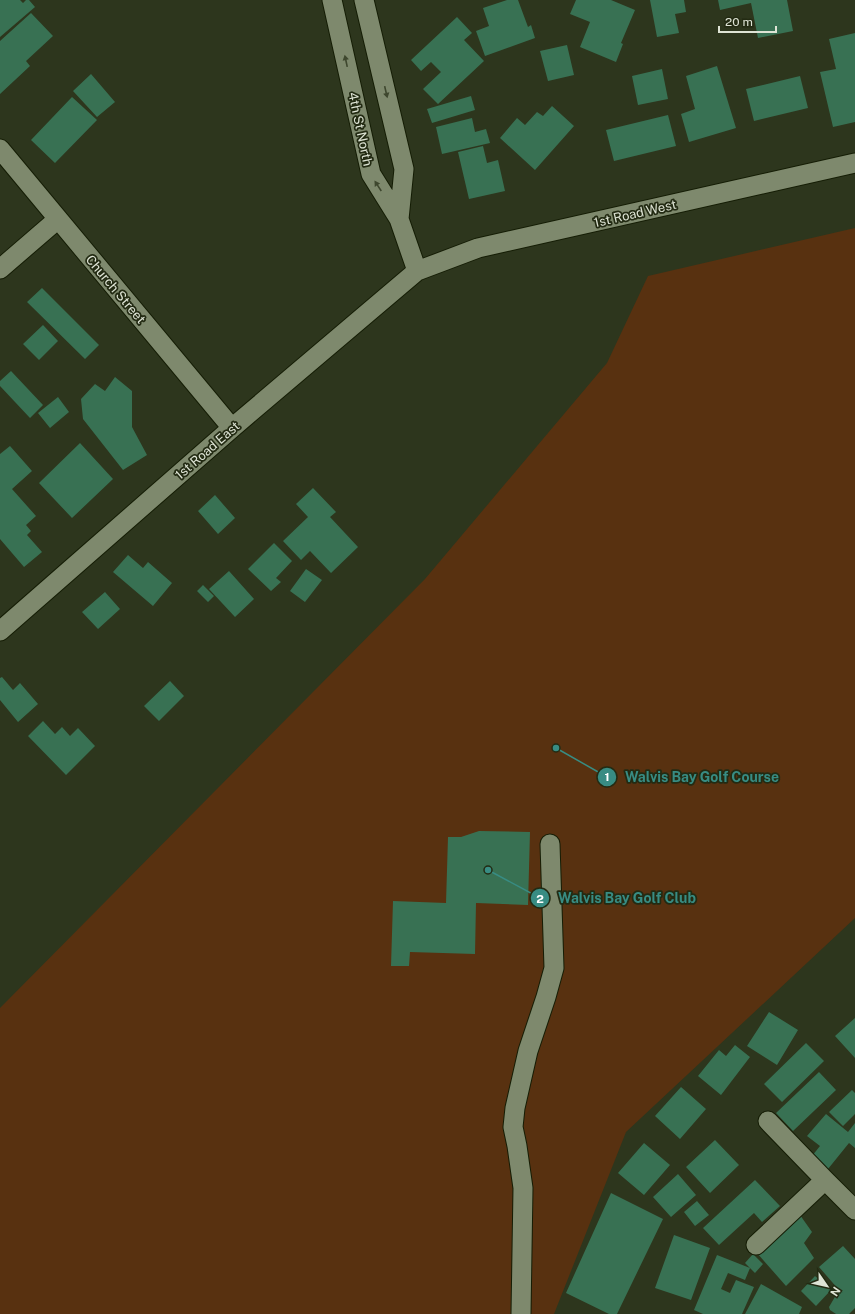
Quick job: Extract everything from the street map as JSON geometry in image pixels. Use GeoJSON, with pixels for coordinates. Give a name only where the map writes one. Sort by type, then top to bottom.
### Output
{"type":"FeatureCollection","features":[{"type":"Feature","properties":{"kind":"street","name":"4th St North"},"geometry":{"type":"LineString","coordinates":[[332,0],[371,174],[399,219]]}},
{"type":"Feature","properties":{"kind":"street"},"geometry":{"type":"LineString","coordinates":[[364,0],[404,169],[399,219],[417,271]]}},
{"type":"Feature","properties":{"kind":"street","name":"Church Street"},"geometry":{"type":"LineString","coordinates":[[0,149],[232,428]]}},
{"type":"Feature","properties":{"kind":"street","name":"1st Road West"},"geometry":{"type":"LineString","coordinates":[[417,271],[478,248],[855,163]]}},
{"type":"Feature","properties":{"kind":"street"},"geometry":{"type":"LineString","coordinates":[[0,269],[58,219]]}},
{"type":"Feature","properties":{"kind":"street","name":"1st Road East"},"geometry":{"type":"LineString","coordinates":[[0,631],[232,428],[417,271]]}},
{"type":"Feature","properties":{"kind":"street"},"geometry":{"type":"LineString","coordinates":[[521,1314],[523,1188],[513,1126],[515,1108],[528,1051],[554,968],[550,844]]}},
{"type":"Feature","properties":{"kind":"street"},"geometry":{"type":"LineString","coordinates":[[768,1121],[855,1210]]}},
{"type":"Feature","properties":{"kind":"street"},"geometry":{"type":"LineString","coordinates":[[756,1245],[825,1180]]}},
{"type":"Feature","properties":{"kind":"shaded area"},"geometry":{"type":"Polygon","coordinates":[[[855,228],[855,918],[626,1132],[554,1314],[0,1314],[0,1008],[425,579],[607,363],[648,276],[855,228]]]}},
{"type":"Feature","properties":{"kind":"building"},"geometry":{"type":"Polygon","coordinates":[[[0,0],[20,0],[23,3],[26,0],[29,0],[35,7],[0,37],[0,0]]]}},
{"type":"Feature","properties":{"kind":"building"},"geometry":{"type":"Polygon","coordinates":[[[507,0],[518,0],[528,27],[531,25],[535,38],[485,56],[476,31],[489,26],[483,8],[507,0]]]}},
{"type":"Feature","properties":{"kind":"building"},"geometry":{"type":"Polygon","coordinates":[[[576,0],[611,0],[635,10],[621,43],[623,44],[616,62],[580,47],[590,22],[570,14],[576,0]]]}},
{"type":"Feature","properties":{"kind":"building"},"geometry":{"type":"Polygon","coordinates":[[[650,0],[684,0],[686,12],[675,14],[679,33],[657,37],[650,0]]]}},
{"type":"Feature","properties":{"kind":"building"},"geometry":{"type":"Polygon","coordinates":[[[718,0],[787,0],[793,31],[758,38],[751,3],[720,10],[718,0]]]}},
{"type":"Feature","properties":{"kind":"building"},"geometry":{"type":"Polygon","coordinates":[[[31,13],[53,36],[26,61],[30,66],[0,94],[0,41],[31,13]]]}},
{"type":"Feature","properties":{"kind":"building"},"geometry":{"type":"Polygon","coordinates":[[[457,17],[472,33],[464,40],[484,61],[438,104],[423,89],[441,72],[431,62],[421,71],[411,60],[457,17]]]}},
{"type":"Feature","properties":{"kind":"building"},"geometry":{"type":"Polygon","coordinates":[[[855,33],[855,122],[833,127],[820,72],[836,69],[829,39],[855,33]]]}},
{"type":"Feature","properties":{"kind":"building"},"geometry":{"type":"Polygon","coordinates":[[[567,45],[574,75],[548,81],[540,51],[567,45]]]}},
{"type":"Feature","properties":{"kind":"building"},"geometry":{"type":"Polygon","coordinates":[[[717,66],[736,128],[689,142],[681,114],[695,109],[686,76],[717,66]]]}},
{"type":"Feature","properties":{"kind":"building"},"geometry":{"type":"Polygon","coordinates":[[[662,69],[668,99],[638,105],[632,76],[662,69]]]}},
{"type":"Feature","properties":{"kind":"building"},"geometry":{"type":"Polygon","coordinates":[[[91,74],[115,102],[97,117],[73,91],[91,74]]]}},
{"type":"Feature","properties":{"kind":"building"},"geometry":{"type":"Polygon","coordinates":[[[800,76],[808,108],[754,121],[746,89],[800,76]]]}},
{"type":"Feature","properties":{"kind":"building"},"geometry":{"type":"Polygon","coordinates":[[[471,96],[475,110],[432,123],[427,109],[471,96]]]}},
{"type":"Feature","properties":{"kind":"building"},"geometry":{"type":"Polygon","coordinates":[[[72,97],[97,120],[55,163],[31,140],[72,97]]]}},
{"type":"Feature","properties":{"kind":"building"},"geometry":{"type":"Polygon","coordinates":[[[552,106],[574,126],[535,170],[500,138],[517,118],[525,125],[537,112],[543,116],[552,106]]]}},
{"type":"Feature","properties":{"kind":"building"},"geometry":{"type":"Polygon","coordinates":[[[668,115],[676,146],[614,161],[606,130],[668,115]]]}},
{"type":"Feature","properties":{"kind":"building"},"geometry":{"type":"Polygon","coordinates":[[[472,118],[475,132],[486,129],[490,143],[442,154],[436,127],[472,118]]]}},
{"type":"Feature","properties":{"kind":"building"},"geometry":{"type":"Polygon","coordinates":[[[483,146],[487,163],[498,160],[505,191],[469,199],[458,152],[483,146]]]}},
{"type":"Feature","properties":{"kind":"building"},"geometry":{"type":"Polygon","coordinates":[[[42,288],[99,345],[85,359],[27,302],[42,288]]]}},
{"type":"Feature","properties":{"kind":"building"},"geometry":{"type":"Polygon","coordinates":[[[43,325],[58,341],[39,360],[23,344],[43,325]]]}},
{"type":"Feature","properties":{"kind":"building"},"geometry":{"type":"Polygon","coordinates":[[[11,371],[43,405],[30,418],[0,386],[0,381],[11,371]]]}},
{"type":"Feature","properties":{"kind":"building"},"geometry":{"type":"Polygon","coordinates":[[[115,377],[132,391],[132,427],[147,455],[123,470],[83,419],[81,399],[95,384],[105,391],[115,377]]]}},
{"type":"Feature","properties":{"kind":"building"},"geometry":{"type":"Polygon","coordinates":[[[58,397],[69,412],[50,428],[38,413],[58,397]]]}},
{"type":"Feature","properties":{"kind":"building"},"geometry":{"type":"Polygon","coordinates":[[[80,443],[113,479],[72,518],[39,483],[80,443]]]}},
{"type":"Feature","properties":{"kind":"building"},"geometry":{"type":"Polygon","coordinates":[[[10,446],[32,471],[12,489],[36,516],[26,525],[31,531],[27,535],[42,552],[24,567],[0,539],[0,454],[10,446]]]}},
{"type":"Feature","properties":{"kind":"building"},"geometry":{"type":"Polygon","coordinates":[[[313,488],[336,512],[330,517],[358,547],[331,573],[310,551],[301,560],[283,541],[308,517],[296,504],[313,488]]]}},
{"type":"Feature","properties":{"kind":"building"},"geometry":{"type":"Polygon","coordinates":[[[215,495],[235,518],[218,534],[198,511],[215,495]]]}},
{"type":"Feature","properties":{"kind":"building"},"geometry":{"type":"Polygon","coordinates":[[[274,543],[292,561],[276,578],[281,582],[271,591],[248,569],[274,543]]]}},
{"type":"Feature","properties":{"kind":"building"},"geometry":{"type":"Polygon","coordinates":[[[128,555],[143,568],[148,562],[172,583],[153,606],[113,572],[128,555]]]}},
{"type":"Feature","properties":{"kind":"building"},"geometry":{"type":"Polygon","coordinates":[[[306,569],[322,580],[305,602],[290,591],[306,569]]]}},
{"type":"Feature","properties":{"kind":"building"},"geometry":{"type":"Polygon","coordinates":[[[229,571],[254,599],[235,617],[209,589],[229,571]]]}},
{"type":"Feature","properties":{"kind":"building"},"geometry":{"type":"Polygon","coordinates":[[[203,585],[214,596],[208,602],[197,591],[203,585]]]}},
{"type":"Feature","properties":{"kind":"building"},"geometry":{"type":"Polygon","coordinates":[[[105,592],[120,609],[98,629],[82,612],[105,592]]]}},
{"type":"Feature","properties":{"kind":"building"},"geometry":{"type":"Polygon","coordinates":[[[2,677],[13,690],[20,683],[38,704],[18,722],[0,700],[0,678],[2,677]]]}},
{"type":"Feature","properties":{"kind":"building"},"geometry":{"type":"Polygon","coordinates":[[[170,681],[184,696],[159,721],[144,706],[170,681]]]}},
{"type":"Feature","properties":{"kind":"building"},"geometry":{"type":"Polygon","coordinates":[[[43,721],[55,734],[62,727],[70,736],[78,728],[95,746],[66,775],[28,736],[43,721]]]}},
{"type":"Feature","properties":{"kind":"building"},"geometry":{"type":"Polygon","coordinates":[[[479,831],[530,832],[528,905],[476,903],[475,954],[410,952],[409,966],[391,966],[393,901],[446,903],[448,837],[461,837],[479,831]]]}},
{"type":"Feature","properties":{"kind":"building"},"geometry":{"type":"Polygon","coordinates":[[[769,1012],[798,1030],[777,1065],[747,1046],[769,1012]]]}},
{"type":"Feature","properties":{"kind":"building"},"geometry":{"type":"Polygon","coordinates":[[[855,1018],[855,1058],[835,1036],[855,1018]]]}},
{"type":"Feature","properties":{"kind":"building"},"geometry":{"type":"Polygon","coordinates":[[[806,1043],[824,1061],[782,1102],[764,1084],[806,1043]]]}},
{"type":"Feature","properties":{"kind":"building"},"geometry":{"type":"Polygon","coordinates":[[[735,1045],[750,1057],[721,1095],[698,1076],[719,1050],[726,1056],[735,1045]]]}},
{"type":"Feature","properties":{"kind":"building"},"geometry":{"type":"Polygon","coordinates":[[[819,1072],[836,1090],[793,1131],[776,1113],[819,1072]]]}},
{"type":"Feature","properties":{"kind":"building"},"geometry":{"type":"Polygon","coordinates":[[[681,1087],[706,1109],[680,1139],[655,1116],[681,1087]]]}},
{"type":"Feature","properties":{"kind":"building"},"geometry":{"type":"Polygon","coordinates":[[[852,1090],[855,1093],[855,1114],[843,1126],[829,1112],[852,1090]]]}},
{"type":"Feature","properties":{"kind":"building"},"geometry":{"type":"Polygon","coordinates":[[[826,1114],[848,1132],[855,1123],[855,1148],[849,1143],[828,1169],[812,1156],[820,1146],[807,1136],[826,1114]]]}},
{"type":"Feature","properties":{"kind":"building"},"geometry":{"type":"Polygon","coordinates":[[[715,1140],[739,1165],[710,1193],[686,1167],[715,1140]]]}},
{"type":"Feature","properties":{"kind":"building"},"geometry":{"type":"Polygon","coordinates":[[[644,1143],[670,1165],[644,1195],[618,1173],[644,1143]]]}},
{"type":"Feature","properties":{"kind":"building"},"geometry":{"type":"Polygon","coordinates":[[[678,1174],[696,1195],[671,1217],[653,1197],[678,1174]]]}},
{"type":"Feature","properties":{"kind":"building"},"geometry":{"type":"Polygon","coordinates":[[[755,1180],[780,1206],[762,1222],[754,1213],[719,1245],[703,1228],[755,1180]]]}},
{"type":"Feature","properties":{"kind":"building"},"geometry":{"type":"Polygon","coordinates":[[[611,1193],[663,1219],[617,1314],[609,1314],[566,1293],[611,1193]]]}},
{"type":"Feature","properties":{"kind":"building"},"geometry":{"type":"Polygon","coordinates":[[[697,1201],[709,1215],[695,1226],[684,1212],[697,1201]]]}},
{"type":"Feature","properties":{"kind":"building"},"geometry":{"type":"Polygon","coordinates":[[[800,1215],[812,1232],[804,1243],[814,1258],[786,1286],[757,1253],[800,1215]]]}},
{"type":"Feature","properties":{"kind":"building"},"geometry":{"type":"Polygon","coordinates":[[[674,1235],[710,1248],[691,1300],[655,1288],[674,1235]]]}},
{"type":"Feature","properties":{"kind":"building"},"geometry":{"type":"Polygon","coordinates":[[[843,1246],[855,1259],[855,1308],[849,1314],[836,1314],[830,1310],[829,1307],[839,1290],[819,1267],[843,1246]]]}},
{"type":"Feature","properties":{"kind":"building"},"geometry":{"type":"Polygon","coordinates":[[[753,1254],[763,1264],[755,1273],[745,1263],[753,1254]]]}},
{"type":"Feature","properties":{"kind":"building"},"geometry":{"type":"Polygon","coordinates":[[[717,1255],[750,1268],[745,1280],[728,1273],[721,1289],[730,1293],[736,1280],[754,1287],[742,1314],[703,1314],[694,1310],[717,1255]]]}},
{"type":"Feature","properties":{"kind":"building"},"geometry":{"type":"Polygon","coordinates":[[[815,1276],[831,1290],[816,1306],[801,1291],[815,1276]]]}},
{"type":"Feature","properties":{"kind":"building"},"geometry":{"type":"Polygon","coordinates":[[[761,1284],[802,1307],[799,1314],[745,1314],[761,1284]]]}},
{"type":"Feature","properties":{"kind":"place","name":"Walvis Bay Golf Course"},"geometry":{"type":"Point","coordinates":[556,748]}},
{"type":"Feature","properties":{"kind":"place","name":"Walvis Bay Golf Club"},"geometry":{"type":"Point","coordinates":[488,870]}}]}
